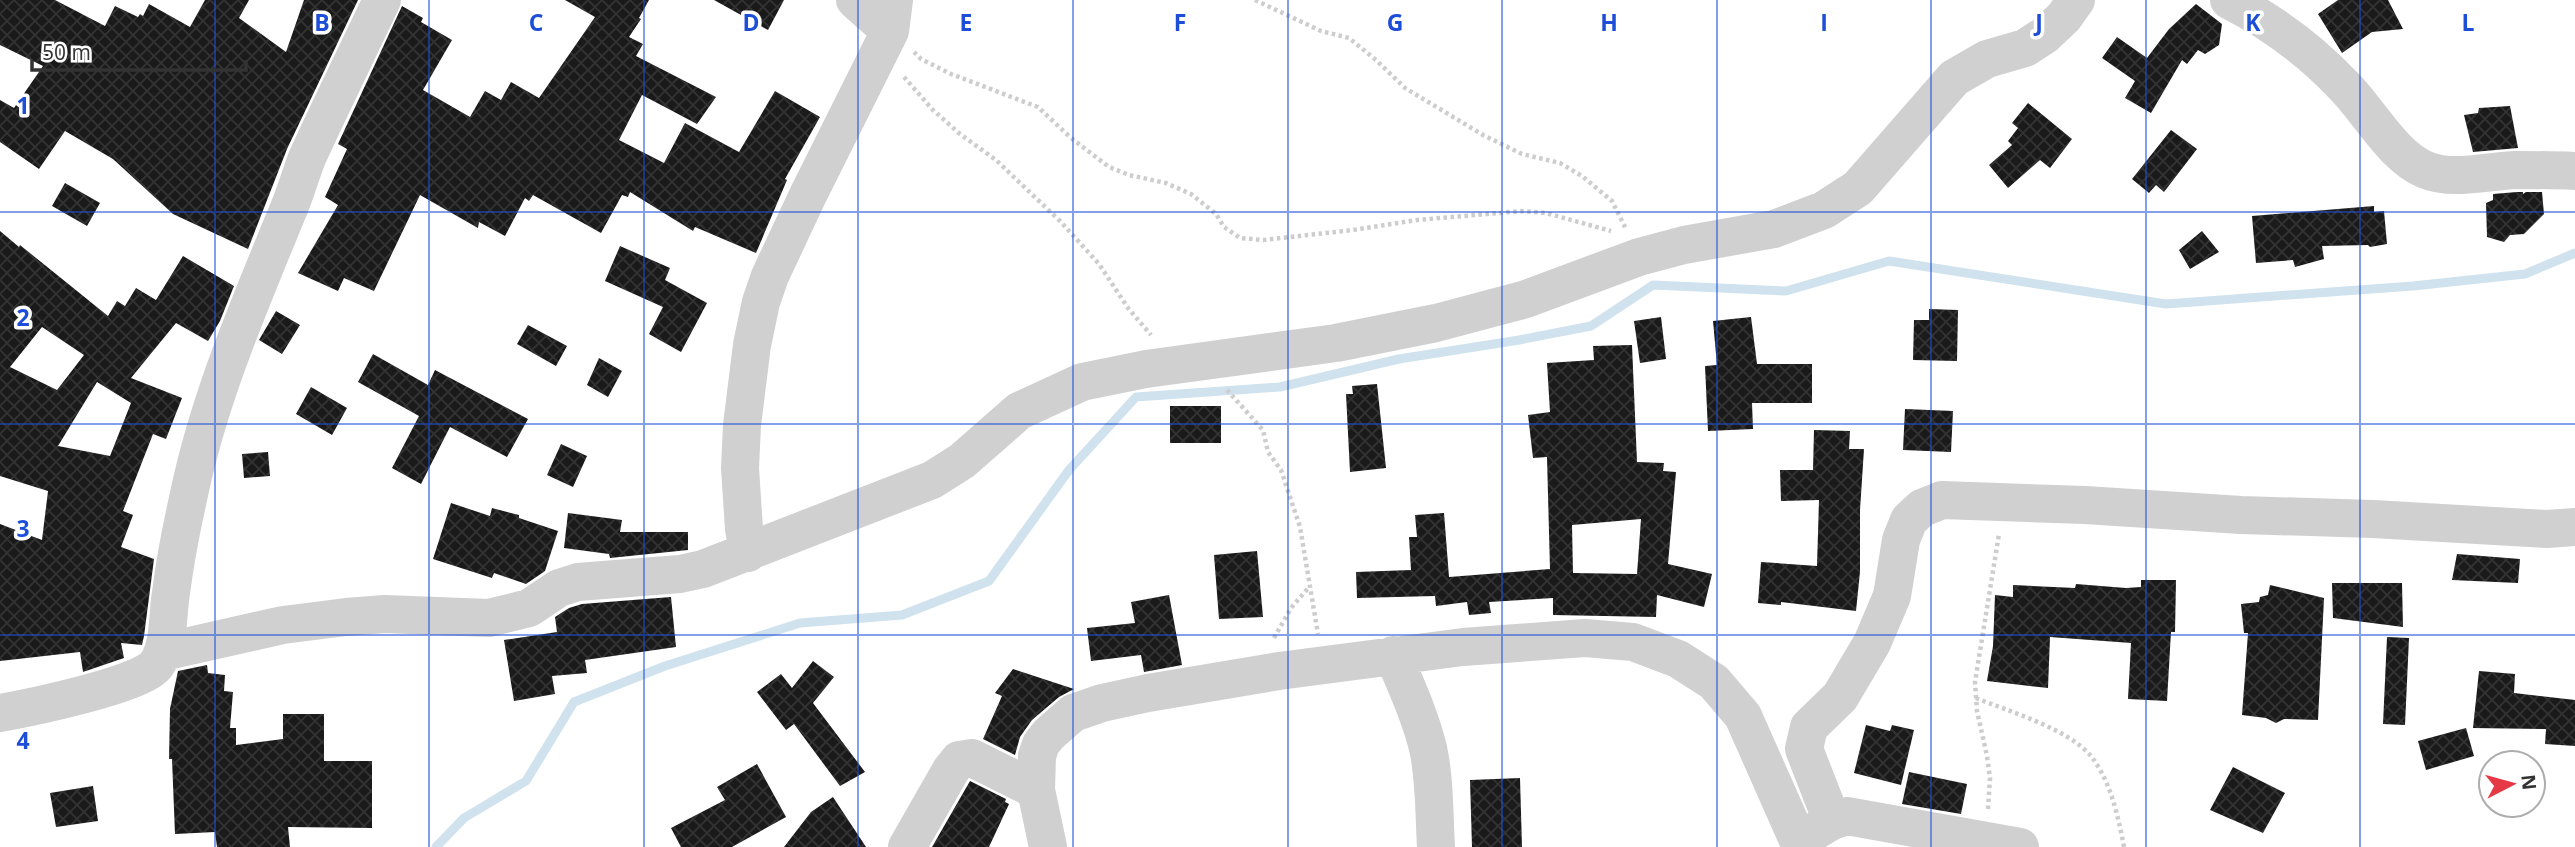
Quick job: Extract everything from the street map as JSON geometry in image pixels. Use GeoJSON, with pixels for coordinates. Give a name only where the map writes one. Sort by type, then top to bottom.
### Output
{"type":"FeatureCollection","features":[{"type":"Feature","properties":{"kind":"street"},"geometry":{"type":"LineString","coordinates":[[0,712],[70,698],[140,677],[156,665],[163,652],[171,591],[198,452],[219,389],[262,270],[306,162],[382,0]]}},
{"type":"Feature","properties":{"kind":"street"},"geometry":{"type":"LineString","coordinates":[[748,553],[741,502],[742,425],[752,345],[761,302],[770,276],[892,15],[855,0]]}},
{"type":"Feature","properties":{"kind":"street"},"geometry":{"type":"LineString","coordinates":[[163,652],[283,625],[346,617],[385,614],[489,618],[530,608],[559,588],[578,582],[680,574],[703,569],[932,480],[962,461],[1019,411],[1082,382],[1110,375],[1336,343],[1436,324],[1526,299],[1639,257],[1684,245],[1774,229],[1824,210],[1845,198],[1873,172],[1954,78],[1987,59],[2025,48],[2045,35],[2064,17],[2076,0]]}},
{"type":"Feature","properties":{"kind":"street"},"geometry":{"type":"LineString","coordinates":[[2229,0],[2277,28],[2317,60],[2344,85],[2408,160],[2427,171],[2448,174],[2515,170],[2575,171]]}},
{"type":"Feature","properties":{"kind":"street"},"geometry":{"type":"LineString","coordinates":[[1832,821],[1804,749],[1809,727],[1840,697],[1882,622],[1892,596],[1901,540],[1909,520],[1922,508],[1941,500],[2546,528],[2575,527]]}},
{"type":"Feature","properties":{"kind":"street"},"geometry":{"type":"LineString","coordinates":[[1048,847],[1035,775],[1041,744],[1073,713],[1147,693],[1322,665],[1393,655],[1585,638],[1633,642],[1678,659],[1714,682],[1743,716],[1799,844],[1832,821],[1847,816],[2002,844]]}},
{"type":"Feature","properties":{"kind":"street"},"geometry":{"type":"LineString","coordinates":[[1393,655],[1428,749],[1436,847]]}},
{"type":"Feature","properties":{"kind":"street"},"geometry":{"type":"LineString","coordinates":[[907,847],[959,760],[972,758],[1036,790]]}},
{"type":"Feature","properties":{"kind":"path"},"geometry":{"type":"LineString","coordinates":[[1255,0],[1321,31],[1349,38],[1405,88],[1483,135],[1522,154],[1560,163],[1583,177],[1612,201],[1639,257]]}},
{"type":"Feature","properties":{"kind":"path"},"geometry":{"type":"LineString","coordinates":[[892,15],[922,59],[1038,107],[1071,138],[1109,167],[1129,175],[1166,183],[1191,194],[1216,214],[1224,227],[1240,238],[1263,240],[1417,220],[1522,211],[1546,213],[1614,232],[1639,257]]}},
{"type":"Feature","properties":{"kind":"path"},"geometry":{"type":"LineString","coordinates":[[892,15],[899,71],[933,110],[996,160],[1060,222],[1099,264],[1128,308],[1176,365]]}},
{"type":"Feature","properties":{"kind":"path"},"geometry":{"type":"LineString","coordinates":[[1220,359],[1224,385],[1263,430],[1268,452],[1281,470],[1300,527],[1322,665]]}},
{"type":"Feature","properties":{"kind":"path"},"geometry":{"type":"LineString","coordinates":[[2002,844],[1975,682],[1988,593],[2007,503]]}},
{"type":"Feature","properties":{"kind":"path"},"geometry":{"type":"LineString","coordinates":[[1248,676],[1291,608],[1311,585]]}},
{"type":"Feature","properties":{"kind":"path"},"geometry":{"type":"LineString","coordinates":[[1976,698],[2056,732],[2077,743],[2091,757],[2104,778],[2116,808],[2124,847]]}},
{"type":"Feature","properties":{"kind":"building"},"geometry":{"type":"Polygon","coordinates":[[[0,0],[55,0],[105,26],[115,6],[138,17],[140,14],[143,16],[149,4],[190,27],[205,0],[249,0],[239,18],[286,52],[304,0],[358,0],[287,149],[248,249],[173,214],[113,159],[65,131],[39,169],[0,142],[0,100],[14,108],[43,66],[0,45],[0,0]]]}},
{"type":"Feature","properties":{"kind":"building"},"geometry":{"type":"Polygon","coordinates":[[[565,0],[649,0],[629,37],[643,44],[636,56],[716,97],[697,124],[642,95],[619,140],[664,163],[685,123],[739,152],[775,91],[820,117],[785,179],[787,180],[756,253],[695,227],[693,231],[630,192],[628,197],[622,195],[601,233],[533,195],[529,201],[525,198],[505,236],[479,222],[478,228],[420,195],[374,291],[344,278],[338,291],[298,273],[338,205],[325,197],[347,149],[338,144],[402,6],[423,18],[421,22],[452,40],[423,90],[470,117],[485,91],[501,100],[511,82],[539,98],[595,17],[565,0]]]}},
{"type":"Feature","properties":{"kind":"building"},"geometry":{"type":"Polygon","coordinates":[[[714,0],[784,0],[768,30],[714,0]]]}},
{"type":"Feature","properties":{"kind":"building"},"geometry":{"type":"Polygon","coordinates":[[[2338,0],[2388,0],[2403,29],[2372,32],[2342,53],[2318,14],[2338,0]]]}},
{"type":"Feature","properties":{"kind":"building"},"geometry":{"type":"Polygon","coordinates":[[[2196,4],[2222,24],[2219,45],[2205,54],[2198,50],[2187,64],[2182,60],[2151,113],[2125,98],[2135,81],[2102,58],[2117,37],[2147,58],[2169,29],[2196,4]]]}},
{"type":"Feature","properties":{"kind":"building"},"geometry":{"type":"Polygon","coordinates":[[[2028,103],[2072,139],[2050,168],[2040,160],[2008,188],[1989,165],[2012,145],[2008,141],[2018,128],[2012,123],[2028,103]]]}},
{"type":"Feature","properties":{"kind":"building"},"geometry":{"type":"Polygon","coordinates":[[[2510,106],[2518,148],[2473,152],[2464,115],[2478,113],[2479,108],[2510,106]]]}},
{"type":"Feature","properties":{"kind":"building"},"geometry":{"type":"Polygon","coordinates":[[[2171,130],[2197,149],[2164,192],[2156,185],[2149,193],[2132,179],[2171,130]]]}},
{"type":"Feature","properties":{"kind":"building"},"geometry":{"type":"Polygon","coordinates":[[[65,183],[100,203],[87,226],[52,206],[65,183]]]}},
{"type":"Feature","properties":{"kind":"building"},"geometry":{"type":"Polygon","coordinates":[[[2542,192],[2544,214],[2524,234],[2510,235],[2504,242],[2487,237],[2486,203],[2493,200],[2493,194],[2542,192]]]}},
{"type":"Feature","properties":{"kind":"building"},"geometry":{"type":"Polygon","coordinates":[[[2374,206],[2374,212],[2384,211],[2387,244],[2370,247],[2322,246],[2324,259],[2295,267],[2293,260],[2256,263],[2252,216],[2374,206]]]}},
{"type":"Feature","properties":{"kind":"building"},"geometry":{"type":"Polygon","coordinates":[[[0,231],[108,316],[117,301],[125,306],[136,288],[156,300],[183,256],[234,286],[220,321],[208,341],[176,323],[131,378],[182,398],[166,439],[153,434],[123,511],[133,515],[121,547],[154,559],[142,645],[121,643],[124,658],[83,672],[80,652],[0,661],[0,524],[42,540],[48,491],[0,476],[0,231]],[[42,327],[10,367],[57,390],[84,355],[42,327]],[[97,382],[58,446],[110,456],[131,403],[97,382]]]}},
{"type":"Feature","properties":{"kind":"building"},"geometry":{"type":"Polygon","coordinates":[[[2202,231],[2219,252],[2190,269],[2179,250],[2202,231]]]}},
{"type":"Feature","properties":{"kind":"building"},"geometry":{"type":"Polygon","coordinates":[[[620,246],[670,268],[665,280],[707,303],[681,352],[649,334],[663,307],[605,281],[620,246]]]}},
{"type":"Feature","properties":{"kind":"building"},"geometry":{"type":"Polygon","coordinates":[[[1929,309],[1958,310],[1957,361],[1913,360],[1914,320],[1929,320],[1929,309]]]}},
{"type":"Feature","properties":{"kind":"building"},"geometry":{"type":"Polygon","coordinates":[[[276,311],[300,325],[282,354],[259,340],[276,311]]]}},
{"type":"Feature","properties":{"kind":"building"},"geometry":{"type":"Polygon","coordinates":[[[1661,317],[1666,359],[1640,363],[1634,321],[1661,317]]]}},
{"type":"Feature","properties":{"kind":"building"},"geometry":{"type":"Polygon","coordinates":[[[1751,317],[1757,364],[1812,364],[1812,403],[1752,403],[1753,429],[1708,431],[1705,366],[1717,365],[1713,321],[1751,317]]]}},
{"type":"Feature","properties":{"kind":"building"},"geometry":{"type":"Polygon","coordinates":[[[528,325],[567,346],[556,366],[517,344],[528,325]]]}},
{"type":"Feature","properties":{"kind":"building"},"geometry":{"type":"Polygon","coordinates":[[[1632,345],[1637,462],[1664,463],[1663,471],[1676,472],[1668,564],[1712,574],[1704,607],[1657,595],[1656,617],[1553,615],[1553,598],[1489,602],[1491,613],[1469,615],[1467,602],[1436,606],[1435,596],[1357,598],[1356,572],[1411,570],[1409,537],[1417,537],[1415,515],[1444,513],[1449,577],[1550,569],[1547,457],[1533,458],[1528,415],[1550,412],[1547,363],[1594,360],[1593,346],[1632,345]],[[1641,519],[1572,525],[1573,573],[1637,574],[1641,519]]]}},
{"type":"Feature","properties":{"kind":"building"},"geometry":{"type":"Polygon","coordinates":[[[373,354],[428,385],[435,370],[528,419],[507,457],[450,427],[421,484],[392,468],[419,416],[358,382],[373,354]]]}},
{"type":"Feature","properties":{"kind":"building"},"geometry":{"type":"Polygon","coordinates":[[[599,358],[622,371],[608,397],[587,385],[599,358]]]}},
{"type":"Feature","properties":{"kind":"building"},"geometry":{"type":"Polygon","coordinates":[[[1377,384],[1386,468],[1350,472],[1346,394],[1353,394],[1352,386],[1377,384]]]}},
{"type":"Feature","properties":{"kind":"building"},"geometry":{"type":"Polygon","coordinates":[[[311,387],[347,408],[332,435],[296,414],[311,387]]]}},
{"type":"Feature","properties":{"kind":"building"},"geometry":{"type":"Polygon","coordinates":[[[1170,406],[1221,406],[1221,443],[1170,443],[1170,406]]]}},
{"type":"Feature","properties":{"kind":"building"},"geometry":{"type":"Polygon","coordinates":[[[1905,409],[1953,411],[1951,452],[1903,450],[1905,409]]]}},
{"type":"Feature","properties":{"kind":"building"},"geometry":{"type":"Polygon","coordinates":[[[1814,430],[1850,431],[1849,449],[1864,449],[1856,611],[1781,602],[1781,605],[1758,603],[1761,562],[1817,566],[1819,500],[1781,501],[1780,470],[1813,470],[1814,430]]]}},
{"type":"Feature","properties":{"kind":"building"},"geometry":{"type":"Polygon","coordinates":[[[561,444],[587,456],[573,487],[547,475],[561,444]]]}},
{"type":"Feature","properties":{"kind":"building"},"geometry":{"type":"Polygon","coordinates":[[[268,452],[270,476],[244,478],[242,454],[268,452]]]}},
{"type":"Feature","properties":{"kind":"building"},"geometry":{"type":"Polygon","coordinates":[[[451,503],[490,516],[492,508],[519,515],[519,518],[558,531],[545,571],[526,584],[494,573],[492,578],[433,559],[451,503]]]}},
{"type":"Feature","properties":{"kind":"building"},"geometry":{"type":"Polygon","coordinates":[[[568,513],[622,520],[620,532],[688,532],[688,550],[610,558],[609,554],[564,548],[568,513]]]}},
{"type":"Feature","properties":{"kind":"building"},"geometry":{"type":"Polygon","coordinates":[[[1257,551],[1263,617],[1219,619],[1214,555],[1257,551]]]}},
{"type":"Feature","properties":{"kind":"building"},"geometry":{"type":"Polygon","coordinates":[[[2457,554],[2520,559],[2518,583],[2452,580],[2457,554]]]}},
{"type":"Feature","properties":{"kind":"building"},"geometry":{"type":"Polygon","coordinates":[[[2141,580],[2176,580],[2175,632],[2171,632],[2167,701],[2128,699],[2131,643],[2050,637],[2048,688],[1987,681],[1993,646],[1995,595],[2013,597],[2013,585],[2075,588],[2076,584],[2126,588],[2141,587],[2141,580]]]}},
{"type":"Feature","properties":{"kind":"building"},"geometry":{"type":"Polygon","coordinates":[[[2332,583],[2402,583],[2403,627],[2333,618],[2332,583]]]}},
{"type":"Feature","properties":{"kind":"building"},"geometry":{"type":"Polygon","coordinates":[[[2270,585],[2324,598],[2318,720],[2284,719],[2276,723],[2266,718],[2242,715],[2248,633],[2244,633],[2241,604],[2259,602],[2260,597],[2268,595],[2270,585]]]}},
{"type":"Feature","properties":{"kind":"building"},"geometry":{"type":"Polygon","coordinates":[[[1169,595],[1182,665],[1144,672],[1141,655],[1091,661],[1087,628],[1135,623],[1131,602],[1169,595]]]}},
{"type":"Feature","properties":{"kind":"building"},"geometry":{"type":"Polygon","coordinates":[[[671,597],[676,647],[585,660],[587,673],[552,676],[555,694],[514,701],[504,640],[557,632],[555,617],[582,604],[671,597]]]}},
{"type":"Feature","properties":{"kind":"building"},"geometry":{"type":"Polygon","coordinates":[[[2387,637],[2409,638],[2405,725],[2383,724],[2387,637]]]}},
{"type":"Feature","properties":{"kind":"building"},"geometry":{"type":"Polygon","coordinates":[[[813,661],[834,677],[813,703],[865,772],[840,786],[794,724],[786,730],[757,692],[781,674],[792,688],[813,661]]]}},
{"type":"Feature","properties":{"kind":"building"},"geometry":{"type":"Polygon","coordinates":[[[207,665],[208,673],[225,675],[224,691],[233,692],[230,728],[236,728],[236,745],[283,739],[283,714],[324,714],[324,761],[372,761],[372,828],[288,827],[290,847],[217,847],[215,832],[175,834],[172,759],[169,759],[170,709],[178,671],[207,665]]]}},
{"type":"Feature","properties":{"kind":"building"},"geometry":{"type":"Polygon","coordinates":[[[1013,669],[1074,689],[1059,697],[1032,720],[1020,737],[1015,755],[983,739],[1002,696],[995,693],[1013,669]]]}},
{"type":"Feature","properties":{"kind":"building"},"geometry":{"type":"Polygon","coordinates":[[[2479,671],[2515,674],[2514,693],[2575,700],[2575,746],[2545,744],[2546,729],[2473,728],[2479,671]]]}},
{"type":"Feature","properties":{"kind":"building"},"geometry":{"type":"Polygon","coordinates":[[[1866,725],[1890,731],[1892,725],[1914,730],[1901,785],[1854,773],[1866,725]]]}},
{"type":"Feature","properties":{"kind":"building"},"geometry":{"type":"Polygon","coordinates":[[[2466,728],[2474,756],[2426,770],[2418,741],[2466,728]]]}},
{"type":"Feature","properties":{"kind":"building"},"geometry":{"type":"Polygon","coordinates":[[[757,764],[786,817],[732,847],[681,847],[671,828],[725,800],[717,787],[757,764]]]}},
{"type":"Feature","properties":{"kind":"building"},"geometry":{"type":"Polygon","coordinates":[[[2233,767],[2285,793],[2263,833],[2210,810],[2233,767]]]}},
{"type":"Feature","properties":{"kind":"building"},"geometry":{"type":"Polygon","coordinates":[[[1909,772],[1967,784],[1961,814],[1902,804],[1909,772]]]}},
{"type":"Feature","properties":{"kind":"building"},"geometry":{"type":"Polygon","coordinates":[[[1520,778],[1522,847],[1472,847],[1470,780],[1520,778]]]}},
{"type":"Feature","properties":{"kind":"building"},"geometry":{"type":"Polygon","coordinates":[[[970,781],[1006,799],[1005,802],[1009,804],[989,847],[932,847],[970,781]]]}},
{"type":"Feature","properties":{"kind":"building"},"geometry":{"type":"Polygon","coordinates":[[[93,786],[98,821],[56,827],[50,793],[93,786]]]}},
{"type":"Feature","properties":{"kind":"building"},"geometry":{"type":"Polygon","coordinates":[[[833,797],[866,847],[784,847],[811,812],[833,797]]]}},
{"type":"Feature","properties":{"kind":"waterway"},"geometry":{"type":"LineString","coordinates":[[436,847],[464,818],[526,781],[574,702],[665,666],[800,623],[902,615],[989,581],[1069,470],[1136,397],[1280,387],[1399,359],[1591,326],[1653,285],[1786,291],[1889,261],[2166,304],[2413,286],[2525,274],[2575,253]]}}]}
